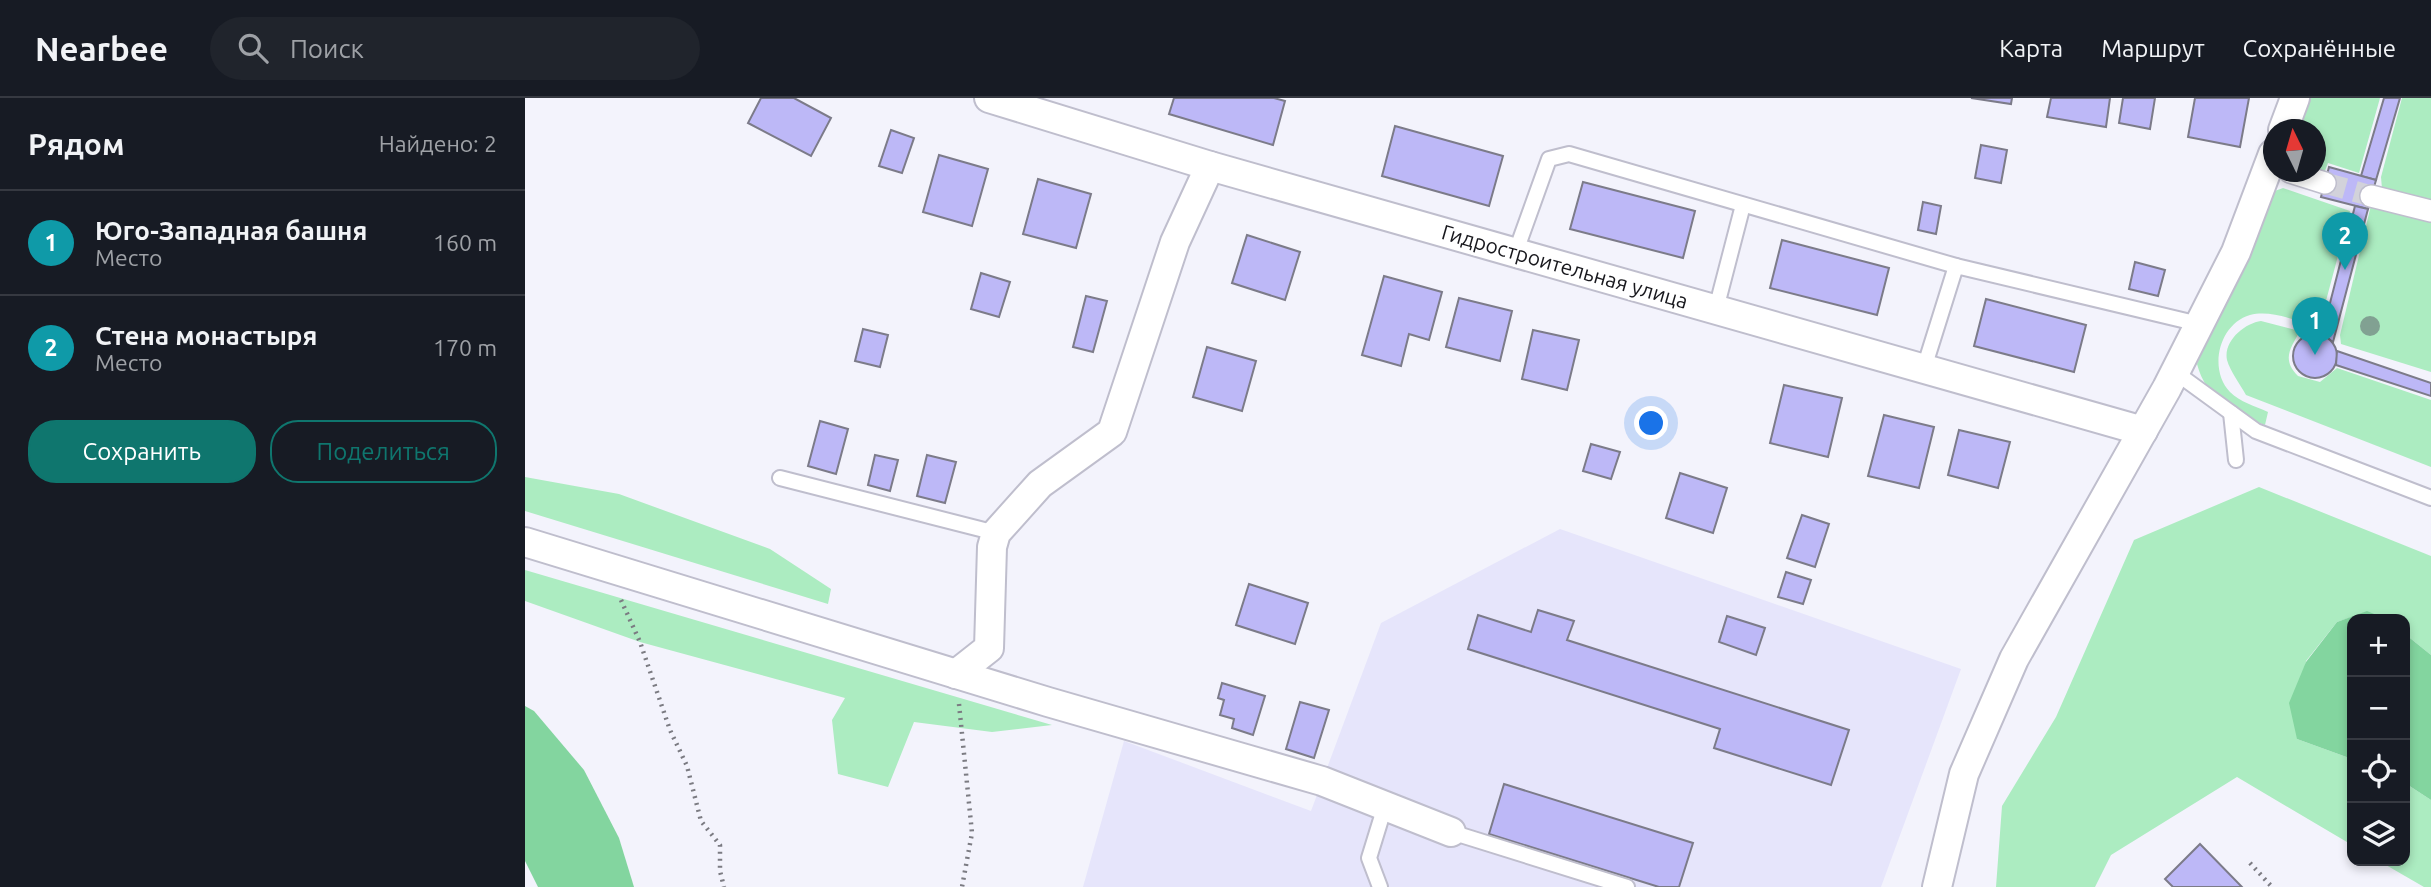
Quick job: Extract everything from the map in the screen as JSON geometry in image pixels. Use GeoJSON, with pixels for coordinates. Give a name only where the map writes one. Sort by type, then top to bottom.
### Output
{"type":"FeatureCollection","features":[{"type":"Feature","properties":{"kind":"street","name":"Гидростроительная улица"},"geometry":{"type":"LineString","coordinates":[[989,98],[1210,166],[2143,430]]}},
{"type":"Feature","properties":{"kind":"street"},"geometry":{"type":"LineString","coordinates":[[2287,119],[2295,98]]}},
{"type":"Feature","properties":{"kind":"street"},"geometry":{"type":"LineString","coordinates":[[956,674],[989,648],[992,547],[996,533],[1040,484],[1112,432],[1175,242],[1210,166]]}},
{"type":"Feature","properties":{"kind":"street"},"geometry":{"type":"LineString","coordinates":[[1937,887],[1963,774],[2014,659],[2175,372],[2236,252],[2268,182]]}},
{"type":"Feature","properties":{"kind":"street"},"geometry":{"type":"LineString","coordinates":[[2371,197],[2431,212]]}},
{"type":"Feature","properties":{"kind":"street"},"geometry":{"type":"LineString","coordinates":[[525,541],[956,674],[1322,782],[1451,832]]}},
{"type":"Feature","properties":{"kind":"lane"},"geometry":{"type":"LineString","coordinates":[[1516,251],[1549,159],[1569,154],[1955,266],[2199,324]]}},
{"type":"Feature","properties":{"kind":"lane"},"geometry":{"type":"LineString","coordinates":[[1716,309],[1743,205]]}},
{"type":"Feature","properties":{"kind":"lane"},"geometry":{"type":"LineString","coordinates":[[1924,368],[1955,266]]}},
{"type":"Feature","properties":{"kind":"lane"},"geometry":{"type":"LineString","coordinates":[[2175,372],[2256,431],[2431,498]]}},
{"type":"Feature","properties":{"kind":"lane"},"geometry":{"type":"LineString","coordinates":[[2231,413],[2237,460]]}},
{"type":"Feature","properties":{"kind":"lane"},"geometry":{"type":"LineString","coordinates":[[780,478],[996,533]]}},
{"type":"Feature","properties":{"kind":"lane"},"geometry":{"type":"LineString","coordinates":[[1380,887],[1369,858],[1385,806]]}},
{"type":"Feature","properties":{"kind":"lane"},"geometry":{"type":"LineString","coordinates":[[1451,832],[1627,887]]}},
{"type":"Feature","properties":{"kind":"path"},"geometry":{"type":"LineString","coordinates":[[607,567],[641,642],[658,698],[687,766],[701,821],[720,845],[720,871],[724,887]]}},
{"type":"Feature","properties":{"kind":"path"},"geometry":{"type":"LineString","coordinates":[[956,674],[972,833],[962,887]]}},
{"type":"Feature","properties":{"kind":"path"},"geometry":{"type":"LineString","coordinates":[[2250,863],[2272,887]]}},
{"type":"Feature","properties":{"kind":"shaded area"},"geometry":{"type":"Polygon","coordinates":[[[2308,98],[2380,98],[2359,173],[2328,163],[2326,168],[2326,119],[2298,119],[2308,98]]]}},
{"type":"Feature","properties":{"kind":"shaded area"},"geometry":{"type":"Polygon","coordinates":[[[2402,98],[2431,98],[2431,201],[2382,189],[2381,177],[2402,98]]]}},
{"type":"Feature","properties":{"kind":"shaded area"},"geometry":{"type":"Polygon","coordinates":[[[2283,188],[2350,211],[2319,327],[2276,315],[2258,314],[2239,320],[2224,337],[2218,360],[2223,382],[2238,398],[2268,412],[2265,425],[2232,410],[2214,396],[2197,364],[2272,192],[2283,188]]]}},
{"type":"Feature","properties":{"kind":"shaded area"},"geometry":{"type":"Polygon","coordinates":[[[2371,205],[2431,221],[2431,372],[2341,344],[2340,335],[2371,205]]]}},
{"type":"Feature","properties":{"kind":"shaded area"},"geometry":{"type":"Polygon","coordinates":[[[2261,321],[2300,331],[2289,354],[2290,364],[2298,376],[2320,382],[2337,368],[2431,400],[2431,467],[2246,395],[2230,369],[2227,360],[2228,346],[2242,329],[2261,321]]]}},
{"type":"Feature","properties":{"kind":"shaded area"},"geometry":{"type":"Polygon","coordinates":[[[525,477],[619,494],[770,549],[831,589],[828,604],[525,511],[525,477]]]}},
{"type":"Feature","properties":{"kind":"shaded area"},"geometry":{"type":"Polygon","coordinates":[[[2259,487],[2431,556],[2431,655],[2410,638],[2410,614],[2366,612],[2347,614],[2347,619],[2337,622],[2306,661],[2297,739],[2347,757],[2347,842],[2237,777],[2111,855],[2095,887],[1996,887],[2002,806],[2056,717],[2134,540],[2259,487]]]}},
{"type":"Feature","properties":{"kind":"shaded area"},"geometry":{"type":"Polygon","coordinates":[[[1560,529],[1961,669],[1881,887],[1083,887],[1124,741],[1311,811],[1381,623],[1560,529]]]}},
{"type":"Feature","properties":{"kind":"shaded area"},"geometry":{"type":"Polygon","coordinates":[[[525,570],[1052,725],[992,732],[914,722],[888,787],[838,774],[832,720],[845,698],[640,642],[525,601],[525,570]]]}},
{"type":"Feature","properties":{"kind":"shaded area"},"geometry":{"type":"Polygon","coordinates":[[[2347,618],[2347,757],[2297,739],[2289,703],[2306,662],[2337,622],[2347,618]]]}},
{"type":"Feature","properties":{"kind":"shaded area"},"geometry":{"type":"Polygon","coordinates":[[[2410,638],[2431,655],[2431,800],[2410,786],[2410,638]]]}},
{"type":"Feature","properties":{"kind":"shaded area"},"geometry":{"type":"Polygon","coordinates":[[[525,706],[534,711],[584,770],[619,838],[634,887],[538,887],[525,861],[525,706]]]}},
{"type":"Feature","properties":{"kind":"shaded area"},"geometry":{"type":"Polygon","coordinates":[[[2410,786],[2431,800],[2431,887],[2424,887],[2388,866],[2410,866],[2410,786]]]}},
{"type":"Feature","properties":{"kind":"building"},"geometry":{"type":"Polygon","coordinates":[[[761,98],[794,98],[831,118],[811,156],[748,123],[761,98]]]}},
{"type":"Feature","properties":{"kind":"building"},"geometry":{"type":"Polygon","coordinates":[[[1174,98],[1274,98],[1285,101],[1273,145],[1169,114],[1174,98]]]}},
{"type":"Feature","properties":{"kind":"building"},"geometry":{"type":"Polygon","coordinates":[[[1971,98],[2012,98],[2011,104],[1971,98]]]}},
{"type":"Feature","properties":{"kind":"building"},"geometry":{"type":"Polygon","coordinates":[[[2051,98],[2110,98],[2106,127],[2047,117],[2051,98]]]}},
{"type":"Feature","properties":{"kind":"building"},"geometry":{"type":"Polygon","coordinates":[[[2123,98],[2155,98],[2150,129],[2119,123],[2123,98]]]}},
{"type":"Feature","properties":{"kind":"building"},"geometry":{"type":"Polygon","coordinates":[[[2195,98],[2249,98],[2240,147],[2188,137],[2195,98]]]}},
{"type":"Feature","properties":{"kind":"building"},"geometry":{"type":"Polygon","coordinates":[[[2384,98],[2400,98],[2376,180],[2361,176],[2384,98]]]}},
{"type":"Feature","properties":{"kind":"building"},"geometry":{"type":"Polygon","coordinates":[[[1395,126],[1503,156],[1489,206],[1382,176],[1395,126]]]}},
{"type":"Feature","properties":{"kind":"building"},"geometry":{"type":"Polygon","coordinates":[[[891,130],[914,138],[902,173],[879,166],[891,130]]]}},
{"type":"Feature","properties":{"kind":"building"},"geometry":{"type":"Polygon","coordinates":[[[1981,145],[2007,150],[2001,183],[1975,178],[1981,145]]]}},
{"type":"Feature","properties":{"kind":"building"},"geometry":{"type":"Polygon","coordinates":[[[939,155],[988,169],[972,226],[923,212],[939,155]]]}},
{"type":"Feature","properties":{"kind":"building"},"geometry":{"type":"Polygon","coordinates":[[[2329,167],[2376,180],[2368,209],[2321,197],[2329,167]]]}},
{"type":"Feature","properties":{"kind":"building"},"geometry":{"type":"Polygon","coordinates":[[[1038,179],[1091,194],[1076,248],[1023,234],[1038,179]]]}},
{"type":"Feature","properties":{"kind":"building"},"geometry":{"type":"Polygon","coordinates":[[[1583,182],[1695,211],[1683,258],[1570,229],[1583,182]]]}},
{"type":"Feature","properties":{"kind":"building"},"geometry":{"type":"Polygon","coordinates":[[[1923,202],[1941,206],[1936,234],[1918,230],[1923,202]]]}},
{"type":"Feature","properties":{"kind":"building"},"geometry":{"type":"Polygon","coordinates":[[[2355,206],[2368,209],[2333,342],[2322,334],[2355,206]]]}},
{"type":"Feature","properties":{"kind":"building"},"geometry":{"type":"Polygon","coordinates":[[[1247,235],[1300,252],[1285,300],[1232,283],[1247,235]]]}},
{"type":"Feature","properties":{"kind":"building"},"geometry":{"type":"Polygon","coordinates":[[[1782,240],[1889,268],[1877,315],[1770,288],[1782,240]]]}},
{"type":"Feature","properties":{"kind":"building"},"geometry":{"type":"Polygon","coordinates":[[[2135,262],[2165,270],[2158,296],[2129,289],[2135,262]]]}},
{"type":"Feature","properties":{"kind":"building"},"geometry":{"type":"Polygon","coordinates":[[[981,273],[1010,282],[999,317],[971,309],[981,273]]]}},
{"type":"Feature","properties":{"kind":"building"},"geometry":{"type":"Polygon","coordinates":[[[1384,276],[1442,292],[1429,340],[1409,334],[1401,366],[1362,355],[1384,276]]]}},
{"type":"Feature","properties":{"kind":"building"},"geometry":{"type":"Polygon","coordinates":[[[1086,296],[1107,301],[1093,352],[1073,347],[1086,296]]]}},
{"type":"Feature","properties":{"kind":"building"},"geometry":{"type":"Polygon","coordinates":[[[1459,298],[1512,311],[1500,361],[1446,347],[1459,298]]]}},
{"type":"Feature","properties":{"kind":"building"},"geometry":{"type":"Polygon","coordinates":[[[1986,299],[2086,325],[2074,372],[1974,346],[1986,299]]]}},
{"type":"Feature","properties":{"kind":"building"},"geometry":{"type":"Polygon","coordinates":[[[863,329],[888,335],[880,367],[855,361],[863,329]]]}},
{"type":"Feature","properties":{"kind":"building"},"geometry":{"type":"Polygon","coordinates":[[[1533,330],[1579,340],[1567,390],[1522,379],[1533,330]]]}},
{"type":"Feature","properties":{"kind":"building"},"geometry":{"type":"Polygon","coordinates":[[[2315,334],[2324,335],[2331,340],[2336,347],[2336,365],[2331,372],[2324,377],[2315,378],[2306,377],[2299,372],[2294,365],[2293,356],[2294,347],[2299,340],[2306,335],[2315,334]]]}},
{"type":"Feature","properties":{"kind":"building"},"geometry":{"type":"Polygon","coordinates":[[[1207,347],[1256,361],[1242,411],[1193,397],[1207,347]]]}},
{"type":"Feature","properties":{"kind":"building"},"geometry":{"type":"Polygon","coordinates":[[[2337,351],[2431,383],[2431,396],[2336,365],[2337,351]]]}},
{"type":"Feature","properties":{"kind":"building"},"geometry":{"type":"Polygon","coordinates":[[[1784,385],[1842,398],[1828,457],[1770,443],[1784,385]]]}},
{"type":"Feature","properties":{"kind":"building"},"geometry":{"type":"Polygon","coordinates":[[[1884,415],[1934,427],[1919,488],[1868,476],[1884,415]]]}},
{"type":"Feature","properties":{"kind":"building"},"geometry":{"type":"Polygon","coordinates":[[[820,421],[848,429],[836,474],[808,466],[820,421]]]}},
{"type":"Feature","properties":{"kind":"building"},"geometry":{"type":"Polygon","coordinates":[[[1959,430],[2010,442],[1998,488],[1948,475],[1959,430]]]}},
{"type":"Feature","properties":{"kind":"building"},"geometry":{"type":"Polygon","coordinates":[[[1591,444],[1620,452],[1611,479],[1583,471],[1591,444]]]}},
{"type":"Feature","properties":{"kind":"building"},"geometry":{"type":"Polygon","coordinates":[[[875,455],[898,460],[890,491],[868,485],[875,455]]]}},
{"type":"Feature","properties":{"kind":"building"},"geometry":{"type":"Polygon","coordinates":[[[927,455],[956,462],[945,503],[917,496],[927,455]]]}},
{"type":"Feature","properties":{"kind":"building"},"geometry":{"type":"Polygon","coordinates":[[[1680,473],[1727,488],[1713,533],[1666,518],[1680,473]]]}},
{"type":"Feature","properties":{"kind":"building"},"geometry":{"type":"Polygon","coordinates":[[[1802,515],[1829,524],[1815,567],[1787,558],[1802,515]]]}},
{"type":"Feature","properties":{"kind":"building"},"geometry":{"type":"Polygon","coordinates":[[[1786,572],[1811,580],[1803,604],[1778,597],[1786,572]]]}},
{"type":"Feature","properties":{"kind":"building"},"geometry":{"type":"Polygon","coordinates":[[[1249,584],[1308,603],[1295,644],[1236,625],[1249,584]]]}},
{"type":"Feature","properties":{"kind":"building"},"geometry":{"type":"Polygon","coordinates":[[[1538,610],[1574,621],[1567,640],[1849,730],[1831,785],[1714,748],[1720,729],[1468,649],[1478,615],[1531,632],[1538,610]]]}},
{"type":"Feature","properties":{"kind":"building"},"geometry":{"type":"Polygon","coordinates":[[[1727,616],[1765,628],[1756,655],[1719,642],[1727,616]]]}},
{"type":"Feature","properties":{"kind":"building"},"geometry":{"type":"Polygon","coordinates":[[[1222,683],[1265,696],[1253,735],[1232,728],[1234,719],[1220,715],[1224,700],[1218,698],[1222,683]]]}},
{"type":"Feature","properties":{"kind":"building"},"geometry":{"type":"Polygon","coordinates":[[[1300,702],[1329,710],[1314,758],[1286,749],[1300,702]]]}},
{"type":"Feature","properties":{"kind":"building"},"geometry":{"type":"Polygon","coordinates":[[[1504,784],[1693,843],[1679,887],[1659,887],[1489,834],[1504,784]]]}},
{"type":"Feature","properties":{"kind":"building"},"geometry":{"type":"Polygon","coordinates":[[[2200,844],[2242,887],[2173,887],[2165,879],[2200,844]]]}},
{"type":"Feature","properties":{"kind":"tunnel"},"geometry":{"type":"LineString","coordinates":[[2325,183],[2371,196]]}},
{"type":"Feature","properties":{"kind":"place","name":"Стена монастыря"},"geometry":{"type":"Point","coordinates":[2345,270]}},
{"type":"Feature","properties":{"kind":"place","name":"Юго-Западная башня"},"geometry":{"type":"Point","coordinates":[2315,355]}}]}
